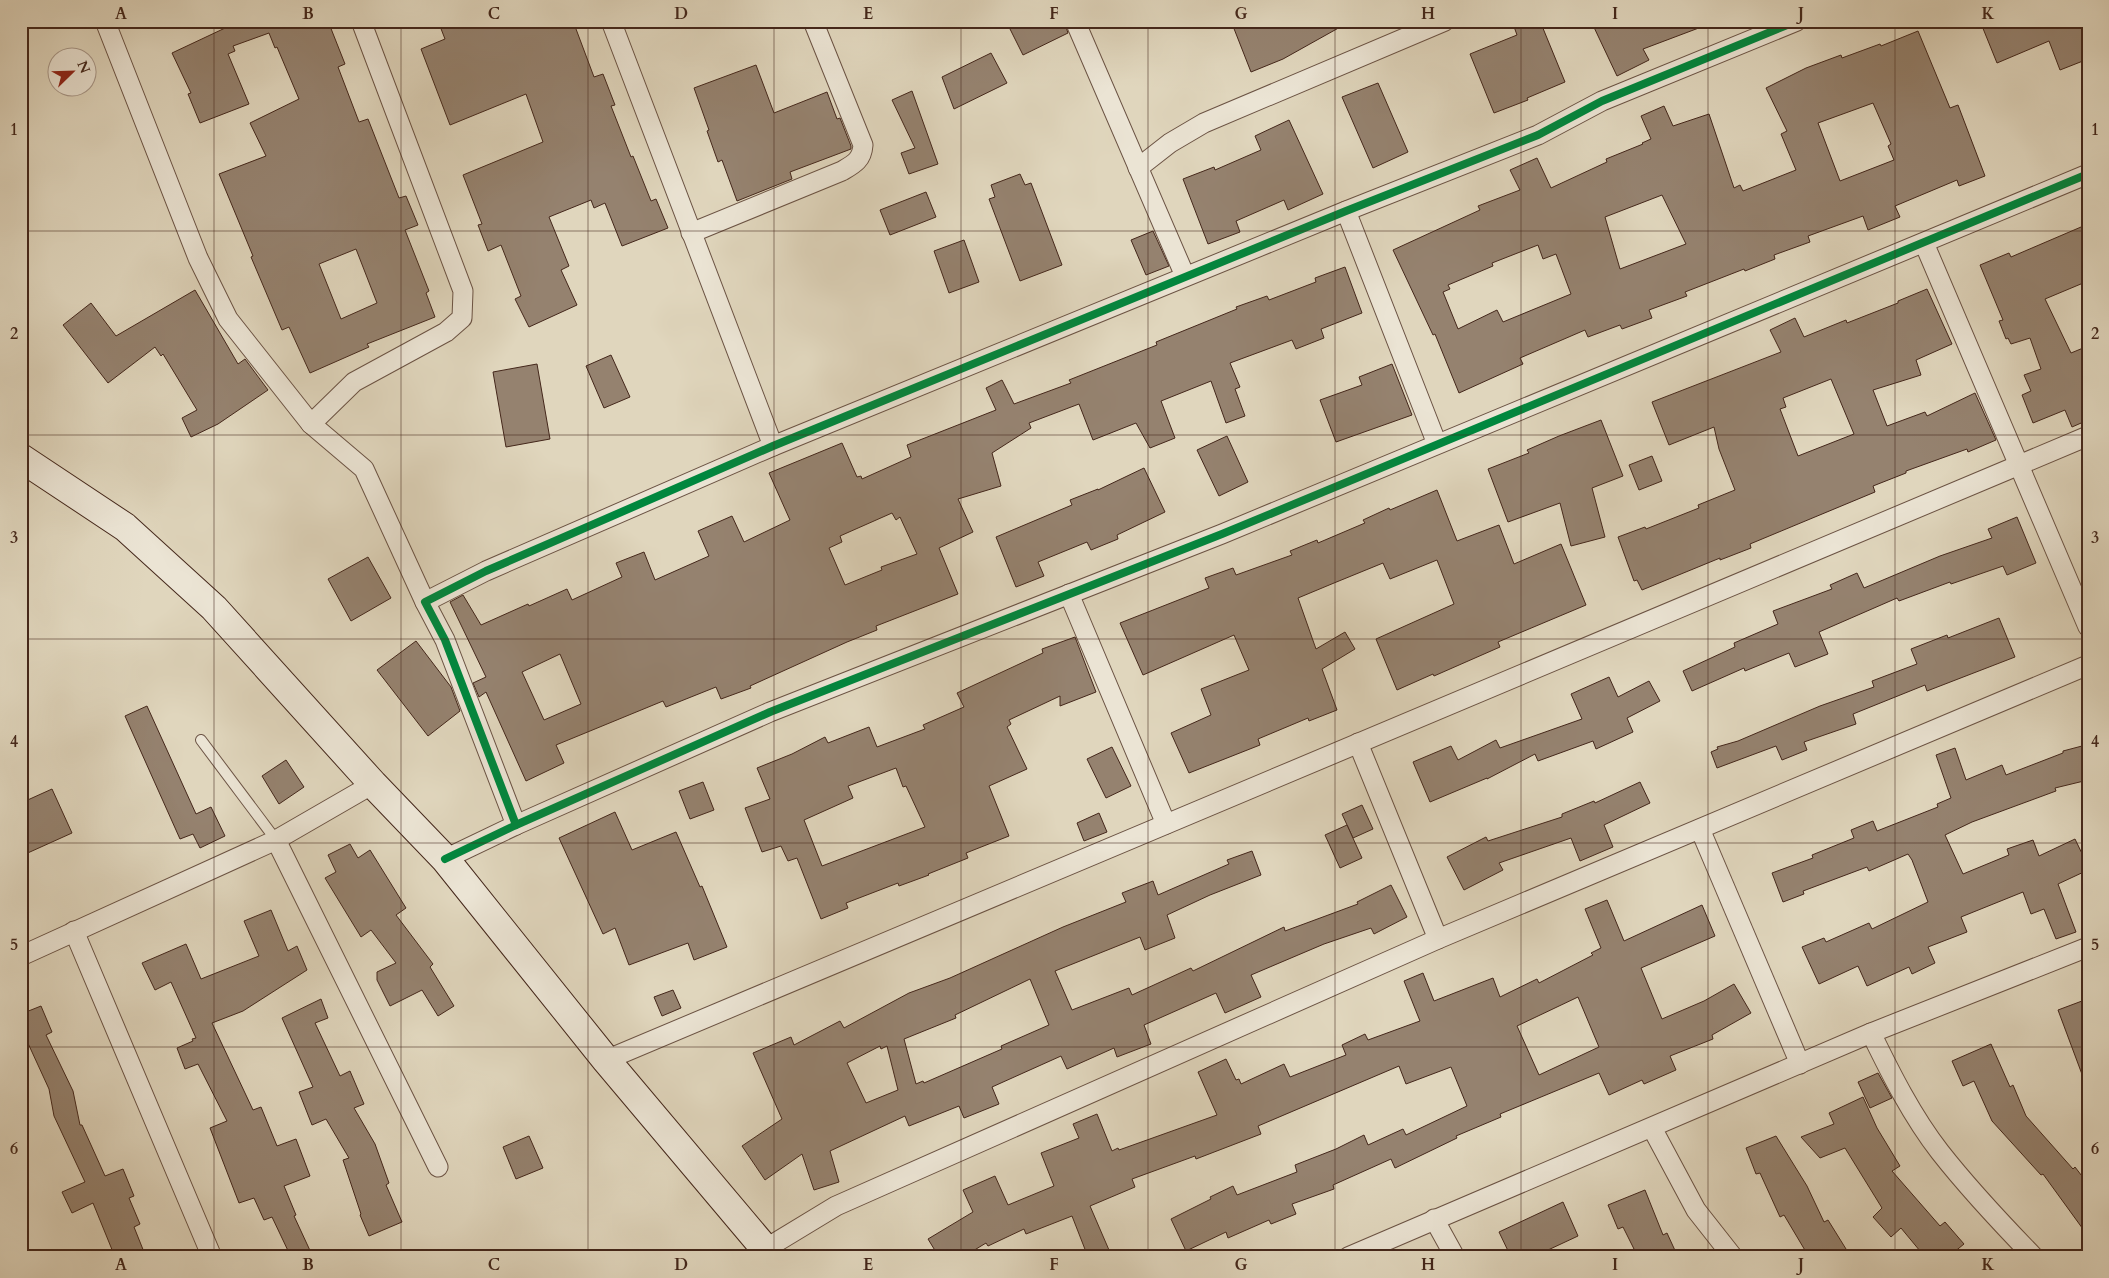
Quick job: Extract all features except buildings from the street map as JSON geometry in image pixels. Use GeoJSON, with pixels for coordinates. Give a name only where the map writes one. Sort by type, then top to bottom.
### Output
{"type":"FeatureCollection","features":[{"type":"Feature","properties":{"kind":"main road"},"geometry":{"type":"LineString","coordinates":[[21,458],[125,527],[214,608],[373,784],[445,859],[606,1060],[768,1253]]}},
{"type":"Feature","properties":{"kind":"street"},"geometry":{"type":"LineString","coordinates":[[105,21],[198,258],[228,319],[311,424],[364,469],[425,602],[445,640],[516,825]]}},
{"type":"Feature","properties":{"kind":"street"},"geometry":{"type":"LineString","coordinates":[[311,424],[354,382],[446,332],[462,318],[463,291],[361,21]]}},
{"type":"Feature","properties":{"kind":"street"},"geometry":{"type":"LineString","coordinates":[[611,21],[772,446]]}},
{"type":"Feature","properties":{"kind":"street"},"geometry":{"type":"LineString","coordinates":[[691,233],[842,171],[858,161],[863,145],[813,21]]}},
{"type":"Feature","properties":{"kind":"street"},"geometry":{"type":"LineString","coordinates":[[1075,21],[1185,276]]}},
{"type":"Feature","properties":{"kind":"street"},"geometry":{"type":"LineString","coordinates":[[1138,168],[1170,143],[1204,123],[1445,21]]}},
{"type":"Feature","properties":{"kind":"street"},"geometry":{"type":"LineString","coordinates":[[425,602],[486,571],[772,446],[1346,210],[1538,135],[1602,101],[1797,21]]}},
{"type":"Feature","properties":{"kind":"street"},"geometry":{"type":"LineString","coordinates":[[445,859],[516,825],[770,712],[1222,534],[2088,174]]}},
{"type":"Feature","properties":{"kind":"street"},"geometry":{"type":"LineString","coordinates":[[1346,210],[1437,444]]}},
{"type":"Feature","properties":{"kind":"street"},"geometry":{"type":"LineString","coordinates":[[1924,243],[2088,627]]}},
{"type":"Feature","properties":{"kind":"street"},"geometry":{"type":"LineString","coordinates":[[606,1060],[2088,436]]}},
{"type":"Feature","properties":{"kind":"street"},"geometry":{"type":"LineString","coordinates":[[1068,594],[1166,824]]}},
{"type":"Feature","properties":{"kind":"street"},"geometry":{"type":"LineString","coordinates":[[768,1253],[836,1206],[1438,939],[2088,665]]}},
{"type":"Feature","properties":{"kind":"street"},"geometry":{"type":"LineString","coordinates":[[1358,744],[1438,939]]}},
{"type":"Feature","properties":{"kind":"street"},"geometry":{"type":"LineString","coordinates":[[21,956],[276,840],[373,784]]}},
{"type":"Feature","properties":{"kind":"street"},"geometry":{"type":"LineString","coordinates":[[1700,829],[1800,1064]]}},
{"type":"Feature","properties":{"kind":"street"},"geometry":{"type":"LineString","coordinates":[[276,840],[438,1168]]}},
{"type":"Feature","properties":{"kind":"street"},"geometry":{"type":"LineString","coordinates":[[74,931],[212,1257]]}},
{"type":"Feature","properties":{"kind":"street"},"geometry":{"type":"LineString","coordinates":[[1348,1257],[1872,1033],[2088,947]]}},
{"type":"Feature","properties":{"kind":"street"},"geometry":{"type":"LineString","coordinates":[[1872,1033],[1893,1079],[1939,1150],[1984,1204],[2034,1257]]}},
{"type":"Feature","properties":{"kind":"street"},"geometry":{"type":"LineString","coordinates":[[1652,1128],[1696,1210],[1733,1257]]}},
{"type":"Feature","properties":{"kind":"street"},"geometry":{"type":"LineString","coordinates":[[1434,1219],[1455,1257]]}},
{"type":"Feature","properties":{"kind":"lane"},"geometry":{"type":"LineString","coordinates":[[201,740],[276,840]]}},
{"type":"Feature","properties":{"kind":"cycle path"},"geometry":{"type":"LineString","coordinates":[[445,859],[516,825],[445,640],[425,602],[486,571],[773,446],[1346,211],[1538,135],[1602,101],[1797,21]]}},
{"type":"Feature","properties":{"kind":"cycle path"},"geometry":{"type":"LineString","coordinates":[[516,825],[770,712],[1222,534],[2088,174]]}}]}
